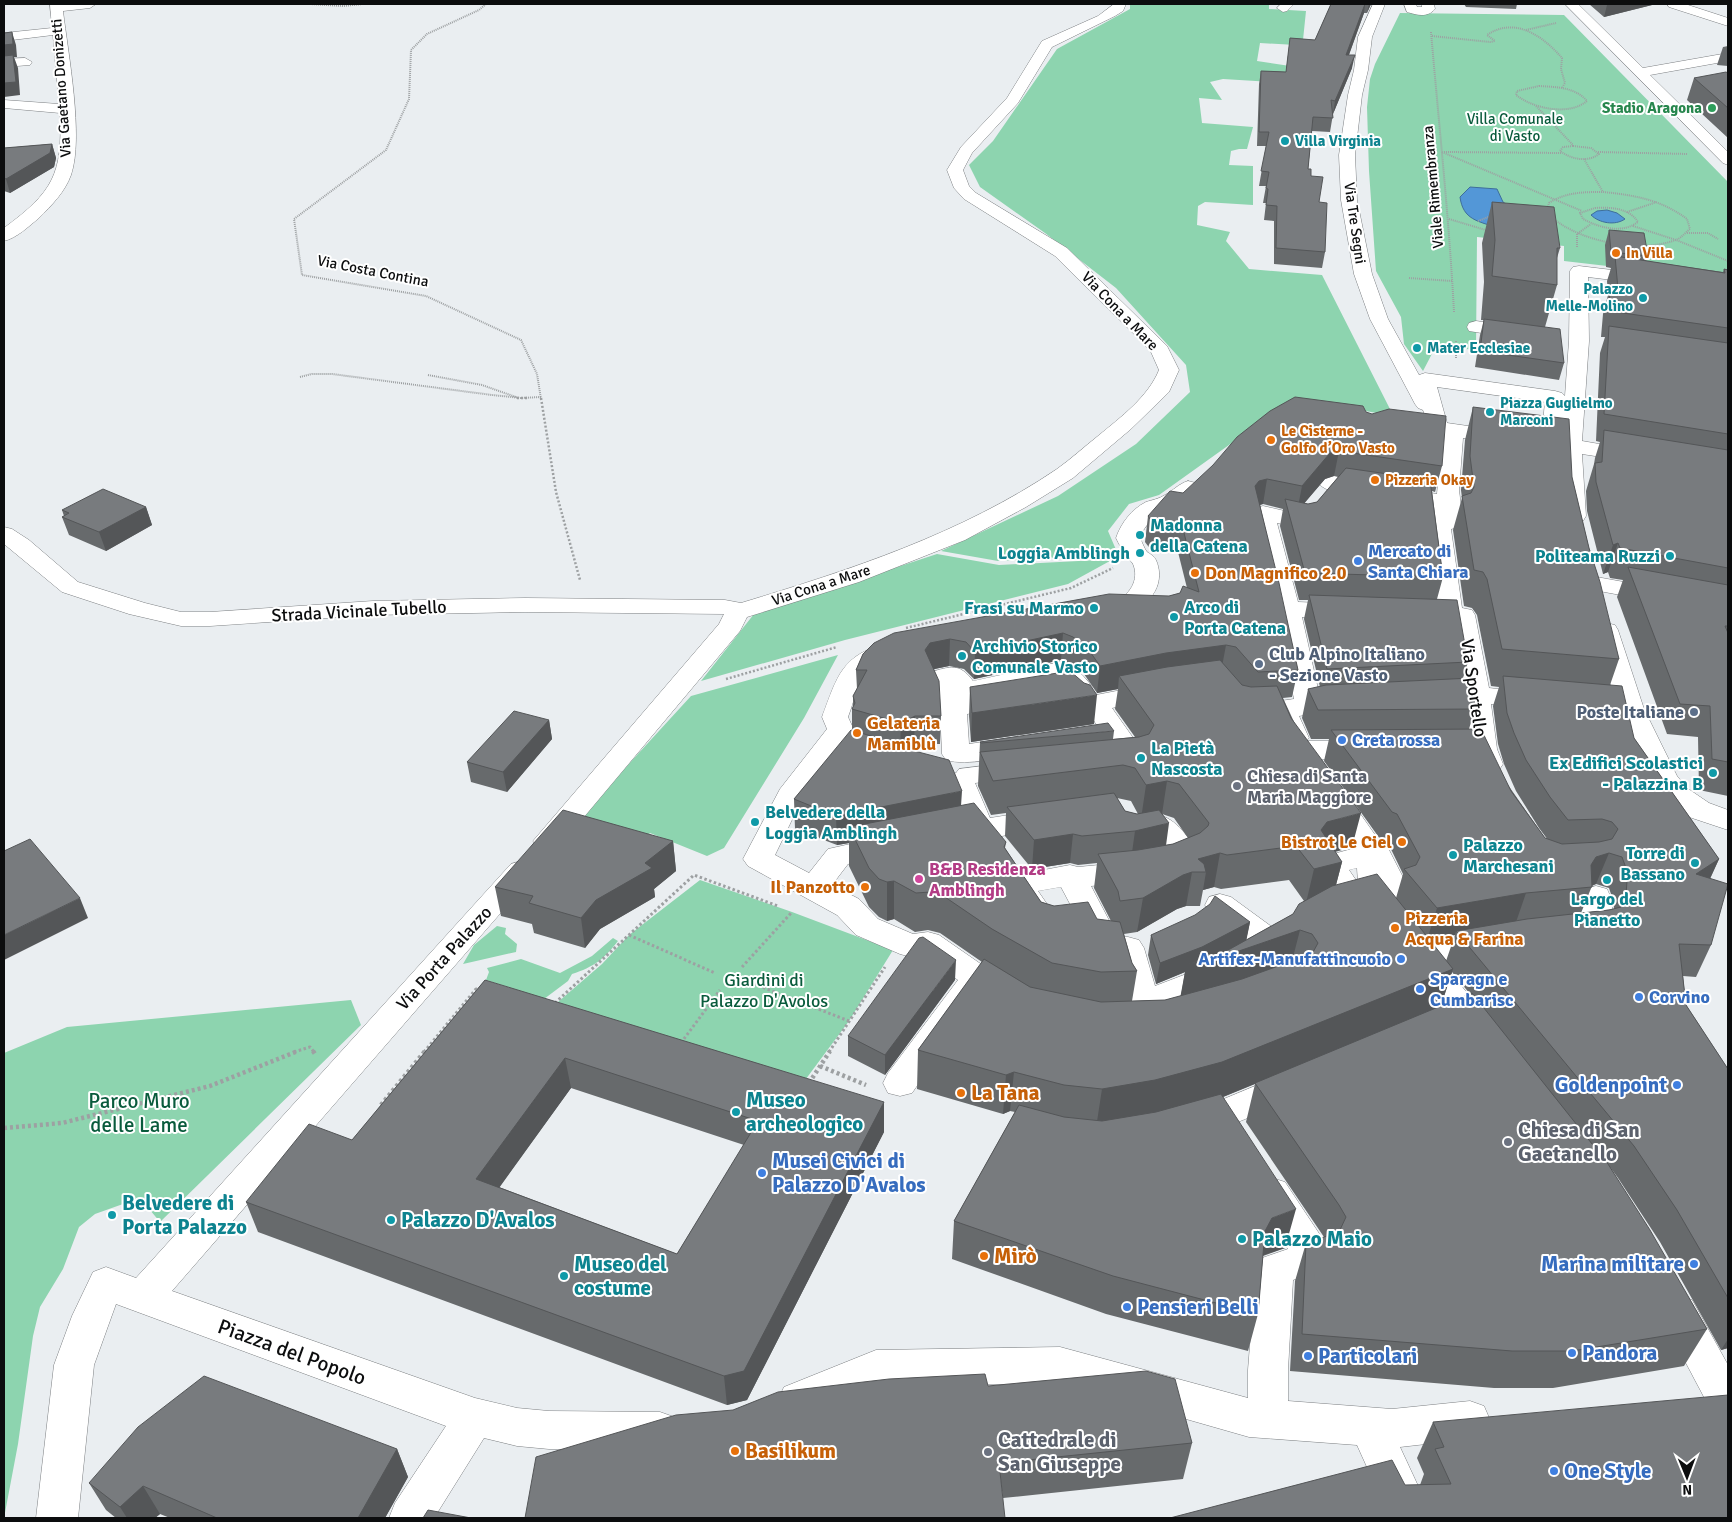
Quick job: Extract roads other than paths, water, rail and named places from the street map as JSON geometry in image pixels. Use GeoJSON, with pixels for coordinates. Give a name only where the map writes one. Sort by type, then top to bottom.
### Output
{"type":"FeatureCollection","features":[{"type":"Feature","properties":{"kind":"street"},"geometry":{"type":"LineString","coordinates":[[56,6],[90,4]]}},
{"type":"Feature","properties":{"kind":"street","name":"Via Cona a Mare"},"geometry":{"type":"LineString","coordinates":[[737,612],[851,577],[957,536],[1018,502],[1065,472],[1124,425],[1162,388],[1169,370],[1160,350],[1150,338],[1061,252],[970,196],[962,188],[955,170],[966,150],[1012,102],[1045,46],[1109,16],[1119,8],[1120,4]]}},
{"type":"Feature","properties":{"kind":"street","name":"Via Tre Segni"},"geometry":{"type":"LineString","coordinates":[[1379,4],[1365,37],[1361,70],[1355,95],[1347,155],[1349,200],[1363,274],[1379,319],[1445,429]]}},
{"type":"Feature","properties":{"kind":"street"},"geometry":{"type":"LineString","coordinates":[[1410,4],[1411,9],[1416,11],[1426,11],[1428,6]]}},
{"type":"Feature","properties":{"kind":"street"},"geometry":{"type":"LineString","coordinates":[[1571,4],[1728,160]]}},
{"type":"Feature","properties":{"kind":"street"},"geometry":{"type":"LineString","coordinates":[[1673,4],[1728,22]]}},
{"type":"Feature","properties":{"kind":"street","name":"Via Gaetano Donizetti"},"geometry":{"type":"LineString","coordinates":[[4,236],[35,211],[58,187],[64,175],[67,152],[65,109],[56,6]]}},
{"type":"Feature","properties":{"kind":"street"},"geometry":{"type":"LineString","coordinates":[[4,37],[58,31]]}},
{"type":"Feature","properties":{"kind":"street"},"geometry":{"type":"LineString","coordinates":[[1641,72],[1728,57]]}},
{"type":"Feature","properties":{"kind":"street"},"geometry":{"type":"LineString","coordinates":[[4,63],[25,62]]}},
{"type":"Feature","properties":{"kind":"street"},"geometry":{"type":"LineString","coordinates":[[4,104],[65,109]]}},
{"type":"Feature","properties":{"kind":"street"},"geometry":{"type":"LineString","coordinates":[[4,118],[40,107]]}},
{"type":"Feature","properties":{"kind":"street"},"geometry":{"type":"LineString","coordinates":[[1544,442],[1579,341],[1579,271],[1659,281]]}},
{"type":"Feature","properties":{"kind":"street"},"geometry":{"type":"LineString","coordinates":[[1476,327],[1532,335]]}},
{"type":"Feature","properties":{"kind":"street"},"geometry":{"type":"LineString","coordinates":[[1457,615],[1445,429],[1425,378],[1555,397],[1544,442],[1574,511],[1590,583],[1631,709],[1665,779],[1677,795],[1699,810],[1728,820]]}},
{"type":"Feature","properties":{"kind":"street"},"geometry":{"type":"LineString","coordinates":[[1445,429],[1650,458]]}},
{"type":"Feature","properties":{"kind":"street"},"geometry":{"type":"LineString","coordinates":[[1254,709],[1309,706],[1318,703],[1288,609],[1263,513],[1304,522],[1342,480]]}},
{"type":"Feature","properties":{"kind":"street"},"geometry":{"type":"LineString","coordinates":[[1130,606],[1139,597],[1144,588],[1147,570],[1144,560],[1138,555],[1128,538],[1131,529],[1138,519],[1152,508],[1173,500],[1191,486]]}},
{"type":"Feature","properties":{"kind":"street"},"geometry":{"type":"LineString","coordinates":[[1377,492],[1436,500],[1457,615]]}},
{"type":"Feature","properties":{"kind":"street","name":"Strada Vicinale Tubello"},"geometry":{"type":"LineString","coordinates":[[4,534],[21,545],[70,587],[138,609],[181,619],[210,619],[373,608],[587,605],[725,607],[735,609],[737,612]]}},
{"type":"Feature","properties":{"kind":"street"},"geometry":{"type":"LineString","coordinates":[[1590,583],[1728,608]]}},
{"type":"Feature","properties":{"kind":"street"},"geometry":{"type":"LineString","coordinates":[[1084,615],[1130,606],[1156,612]]}},
{"type":"Feature","properties":{"kind":"street"},"geometry":{"type":"LineString","coordinates":[[1288,609],[1366,612]]}},
{"type":"Feature","properties":{"kind":"street","name":"Via Porta Palazzo"},"geometry":{"type":"LineString","coordinates":[[142,1298],[550,839],[675,694],[731,626],[737,612]]}},
{"type":"Feature","properties":{"kind":"street"},"geometry":{"type":"LineString","coordinates":[[1404,613],[1457,615]]}},
{"type":"Feature","properties":{"kind":"street","name":"Via Sportello"},"geometry":{"type":"LineString","coordinates":[[1457,615],[1477,695],[1483,749],[1497,784]]}},
{"type":"Feature","properties":{"kind":"street"},"geometry":{"type":"LineString","coordinates":[[900,1083],[988,984],[928,943],[911,946],[867,928],[848,907],[802,905],[758,859],[790,796],[841,730],[835,717],[852,673],[863,663],[890,650],[914,645]]}},
{"type":"Feature","properties":{"kind":"street"},"geometry":{"type":"LineString","coordinates":[[1011,867],[1070,875],[1098,926],[1050,932],[1018,884],[1011,867],[980,828],[952,766],[952,708],[1067,679],[1090,704],[1172,688]]}},
{"type":"Feature","properties":{"kind":"street"},"geometry":{"type":"LineString","coordinates":[[1407,699],[1477,695],[1554,702]]}},
{"type":"Feature","properties":{"kind":"street"},"geometry":{"type":"LineString","coordinates":[[1096,704],[1134,759],[1097,763]]}},
{"type":"Feature","properties":{"kind":"street"},"geometry":{"type":"LineString","coordinates":[[1602,707],[1631,709]]}},
{"type":"Feature","properties":{"kind":"street"},"geometry":{"type":"LineString","coordinates":[[1282,708],[1300,750],[1370,848],[1374,896],[1419,955],[1451,1019],[1495,1051]]}},
{"type":"Feature","properties":{"kind":"street"},"geometry":{"type":"LineString","coordinates":[[1085,736],[1114,731]]}},
{"type":"Feature","properties":{"kind":"street"},"geometry":{"type":"LineString","coordinates":[[832,743],[860,751]]}},
{"type":"Feature","properties":{"kind":"street"},"geometry":{"type":"LineString","coordinates":[[1300,750],[1387,749]]}},
{"type":"Feature","properties":{"kind":"street"},"geometry":{"type":"LineString","coordinates":[[1454,749],[1483,749]]}},
{"type":"Feature","properties":{"kind":"street"},"geometry":{"type":"LineString","coordinates":[[952,766],[1039,756]]}},
{"type":"Feature","properties":{"kind":"street"},"geometry":{"type":"LineString","coordinates":[[1073,878],[1176,863],[1186,858],[1162,826],[1133,832],[1119,809]]}},
{"type":"Feature","properties":{"kind":"street"},"geometry":{"type":"LineString","coordinates":[[802,905],[838,856],[980,828],[1069,816]]}},
{"type":"Feature","properties":{"kind":"street"},"geometry":{"type":"LineString","coordinates":[[1328,910],[1374,896]]}},
{"type":"Feature","properties":{"kind":"street"},"geometry":{"type":"LineString","coordinates":[[1550,933],[1596,929],[1596,896]]}},
{"type":"Feature","properties":{"kind":"street"},"geometry":{"type":"LineString","coordinates":[[1121,1025],[1151,1013],[1196,985],[1237,965],[1272,931],[1214,900]]}},
{"type":"Feature","properties":{"kind":"street"},"geometry":{"type":"LineString","coordinates":[[1094,926],[1104,948],[1140,944],[1151,1013]]}},
{"type":"Feature","properties":{"kind":"street"},"geometry":{"type":"LineString","coordinates":[[1419,955],[1515,938]]}},
{"type":"Feature","properties":{"kind":"street"},"geometry":{"type":"LineString","coordinates":[[1151,1013],[1196,1014]]}},
{"type":"Feature","properties":{"kind":"street"},"geometry":{"type":"LineString","coordinates":[[1164,1131],[1237,1140],[1309,1078]]}},
{"type":"Feature","properties":{"kind":"street"},"geometry":{"type":"LineString","coordinates":[[1237,1140],[1313,1256],[1275,1270],[1268,1370],[1268,1420]]}},
{"type":"Feature","properties":{"kind":"street","name":"Piazza del Popolo"},"geometry":{"type":"LineString","coordinates":[[57,1518],[74,1365],[90,1316],[106,1284],[475,1417],[518,1427],[602,1431],[668,1431],[697,1428]]}},
{"type":"Feature","properties":{"kind":"street"},"geometry":{"type":"LineString","coordinates":[[1665,1289],[1727,1398],[1686,1400]]}},
{"type":"Feature","properties":{"kind":"street"},"geometry":{"type":"LineString","coordinates":[[762,1414],[876,1368],[1060,1365],[1250,1418],[1381,1428],[1510,1416]]}},
{"type":"Feature","properties":{"kind":"street"},"geometry":{"type":"LineString","coordinates":[[418,1518],[475,1417]]}},
{"type":"Feature","properties":{"kind":"street"},"geometry":{"type":"LineString","coordinates":[[1381,1428],[1393,1478],[1412,1518]]}},
{"type":"Feature","properties":{"kind":"water"},"geometry":{"type":"Polygon","coordinates":[[[1470,187],[1497,189],[1503,202],[1523,216],[1498,228],[1478,221],[1464,211],[1460,197],[1470,187]]]}},
{"type":"Feature","properties":{"kind":"water"},"geometry":{"type":"Polygon","coordinates":[[[1607,210],[1617,213],[1625,219],[1607,223],[1591,215],[1597,211],[1607,210]]]}},
{"type":"Feature","properties":{"kind":"place","name":"Stadio Aragona"},"geometry":{"type":"Point","coordinates":[1712,108]}},
{"type":"Feature","properties":{"kind":"place","name":"Villa Virginia"},"geometry":{"type":"Point","coordinates":[1285,141]}},
{"type":"Feature","properties":{"kind":"place","name":"In Villa"},"geometry":{"type":"Point","coordinates":[1616,253]}},
{"type":"Feature","properties":{"kind":"place","name":"Palazzo Melle-Molino"},"geometry":{"type":"Point","coordinates":[1643,298]}},
{"type":"Feature","properties":{"kind":"place","name":"Mater Ecclesiae"},"geometry":{"type":"Point","coordinates":[1417,348]}},
{"type":"Feature","properties":{"kind":"place","name":"Piazza Guglielmo Marconi"},"geometry":{"type":"Point","coordinates":[1490,412]}},
{"type":"Feature","properties":{"kind":"place","name":"Le Cisterne - Golfo d’Oro Vasto"},"geometry":{"type":"Point","coordinates":[1271,440]}},
{"type":"Feature","properties":{"kind":"place","name":"Pizzeria Okay"},"geometry":{"type":"Point","coordinates":[1375,480]}},
{"type":"Feature","properties":{"kind":"place","name":"Madonna della Catena"},"geometry":{"type":"Point","coordinates":[1140,535]}},
{"type":"Feature","properties":{"kind":"place","name":"Loggia Amblingh"},"geometry":{"type":"Point","coordinates":[1140,553]}},
{"type":"Feature","properties":{"kind":"place","name":"Politeama Ruzzi"},"geometry":{"type":"Point","coordinates":[1670,556]}},
{"type":"Feature","properties":{"kind":"place","name":"Mercato di Santa Chiara"},"geometry":{"type":"Point","coordinates":[1358,561]}},
{"type":"Feature","properties":{"kind":"place","name":"Don Magnifico 2.0"},"geometry":{"type":"Point","coordinates":[1195,573]}},
{"type":"Feature","properties":{"kind":"place","name":"Frasi su Marmo"},"geometry":{"type":"Point","coordinates":[1094,608]}},
{"type":"Feature","properties":{"kind":"place","name":"Arco di Porta Catena"},"geometry":{"type":"Point","coordinates":[1174,617]}},
{"type":"Feature","properties":{"kind":"place","name":"Archivio Storico Comunale Vasto"},"geometry":{"type":"Point","coordinates":[962,656]}},
{"type":"Feature","properties":{"kind":"place","name":"Club Alpino Italiano - Sezione Vasto"},"geometry":{"type":"Point","coordinates":[1259,664]}},
{"type":"Feature","properties":{"kind":"place","name":"Poste Italiane"},"geometry":{"type":"Point","coordinates":[1694,712]}},
{"type":"Feature","properties":{"kind":"place","name":"Gelateria Mamiblù"},"geometry":{"type":"Point","coordinates":[857,733]}},
{"type":"Feature","properties":{"kind":"place","name":"Creta rossa"},"geometry":{"type":"Point","coordinates":[1342,740]}},
{"type":"Feature","properties":{"kind":"place","name":"La Pietà Nascosta"},"geometry":{"type":"Point","coordinates":[1141,758]}},
{"type":"Feature","properties":{"kind":"place","name":"Ex Edifici Scolastici - Palazzina B"},"geometry":{"type":"Point","coordinates":[1713,773]}},
{"type":"Feature","properties":{"kind":"place","name":"Chiesa di Santa Maria Maggiore"},"geometry":{"type":"Point","coordinates":[1237,786]}},
{"type":"Feature","properties":{"kind":"place","name":"Belvedere della Loggia Amblingh"},"geometry":{"type":"Point","coordinates":[755,822]}},
{"type":"Feature","properties":{"kind":"place","name":"Bistrot Le Ciel"},"geometry":{"type":"Point","coordinates":[1402,842]}},
{"type":"Feature","properties":{"kind":"place","name":"Palazzo Marchesani"},"geometry":{"type":"Point","coordinates":[1453,855]}},
{"type":"Feature","properties":{"kind":"place","name":"Torre di Bassano"},"geometry":{"type":"Point","coordinates":[1695,863]}},
{"type":"Feature","properties":{"kind":"place","name":"B&B Residenza Amblingh"},"geometry":{"type":"Point","coordinates":[919,879]}},
{"type":"Feature","properties":{"kind":"place","name":"Largo del Pianetto"},"geometry":{"type":"Point","coordinates":[1607,880]}},
{"type":"Feature","properties":{"kind":"place","name":"Il Panzotto"},"geometry":{"type":"Point","coordinates":[865,887]}},
{"type":"Feature","properties":{"kind":"place","name":"Pizzeria Acqua & Farina"},"geometry":{"type":"Point","coordinates":[1395,928]}},
{"type":"Feature","properties":{"kind":"place","name":"Artifex-Manufattincuoio"},"geometry":{"type":"Point","coordinates":[1401,959]}},
{"type":"Feature","properties":{"kind":"place","name":"Sparagn e Cumbarisc"},"geometry":{"type":"Point","coordinates":[1420,989]}},
{"type":"Feature","properties":{"kind":"place","name":"Corvino"},"geometry":{"type":"Point","coordinates":[1639,997]}},
{"type":"Feature","properties":{"kind":"place","name":"Goldenpoint"},"geometry":{"type":"Point","coordinates":[1677,1085]}},
{"type":"Feature","properties":{"kind":"place","name":"La Tana"},"geometry":{"type":"Point","coordinates":[961,1093]}},
{"type":"Feature","properties":{"kind":"place","name":"Museo archeologico"},"geometry":{"type":"Point","coordinates":[736,1112]}},
{"type":"Feature","properties":{"kind":"place","name":"Chiesa di San Gaetanello"},"geometry":{"type":"Point","coordinates":[1508,1142]}},
{"type":"Feature","properties":{"kind":"place","name":"Musei Civici di Palazzo D'Avalos"},"geometry":{"type":"Point","coordinates":[762,1173]}},
{"type":"Feature","properties":{"kind":"place","name":"Belvedere di Porta Palazzo"},"geometry":{"type":"Point","coordinates":[112,1215]}},
{"type":"Feature","properties":{"kind":"place","name":"Palazzo D'Avalos"},"geometry":{"type":"Point","coordinates":[391,1220]}},
{"type":"Feature","properties":{"kind":"place","name":"Palazzo Maio"},"geometry":{"type":"Point","coordinates":[1242,1239]}},
{"type":"Feature","properties":{"kind":"place","name":"Mirò"},"geometry":{"type":"Point","coordinates":[984,1256]}},
{"type":"Feature","properties":{"kind":"place","name":"Marina militare"},"geometry":{"type":"Point","coordinates":[1694,1264]}},
{"type":"Feature","properties":{"kind":"place","name":"Museo del costume"},"geometry":{"type":"Point","coordinates":[564,1276]}},
{"type":"Feature","properties":{"kind":"place","name":"Pensieri Belli"},"geometry":{"type":"Point","coordinates":[1127,1307]}},
{"type":"Feature","properties":{"kind":"place","name":"Pandora"},"geometry":{"type":"Point","coordinates":[1572,1353]}},
{"type":"Feature","properties":{"kind":"place","name":"Particolari"},"geometry":{"type":"Point","coordinates":[1308,1356]}},
{"type":"Feature","properties":{"kind":"place","name":"Basilikum"},"geometry":{"type":"Point","coordinates":[735,1451]}},
{"type":"Feature","properties":{"kind":"place","name":"Cattedrale di San Giuseppe"},"geometry":{"type":"Point","coordinates":[988,1452]}},
{"type":"Feature","properties":{"kind":"place","name":"One Style"},"geometry":{"type":"Point","coordinates":[1554,1471]}},
{"type":"Feature","properties":{"kind":"park label","name":"Villa Comunale di Vasto"},"geometry":{"type":"Point","coordinates":[1515,128]}},
{"type":"Feature","properties":{"kind":"park label","name":"Giardini di Palazzo D'Avolos"},"geometry":{"type":"Point","coordinates":[764,990]}},
{"type":"Feature","properties":{"kind":"park label","name":"Parco Muro delle Lame"},"geometry":{"type":"Point","coordinates":[139,1113]}}]}
